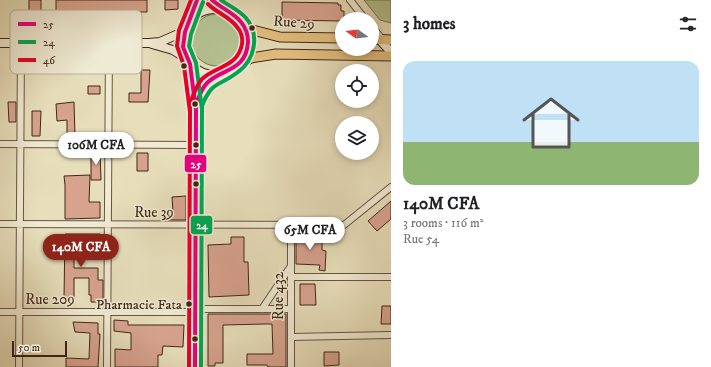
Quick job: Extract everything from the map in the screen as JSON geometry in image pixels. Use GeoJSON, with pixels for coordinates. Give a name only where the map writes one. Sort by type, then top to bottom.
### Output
{"type":"FeatureCollection","features":[{"type":"Feature","properties":{"kind":"main road"},"geometry":{"type":"LineString","coordinates":[[195,367],[196,105],[188,61],[182,45],[183,32],[190,19],[197,0]]}},
{"type":"Feature","properties":{"kind":"main road"},"geometry":{"type":"LineString","coordinates":[[212,0],[222,9],[236,16],[245,28],[248,37],[248,47],[239,64]]}},
{"type":"Feature","properties":{"kind":"main road"},"geometry":{"type":"LineString","coordinates":[[190,19],[200,12],[210,8],[222,9]]}},
{"type":"Feature","properties":{"kind":"main road","name":"Rue 29"},"geometry":{"type":"LineString","coordinates":[[245,28],[262,34],[280,37],[335,38]]}},
{"type":"Feature","properties":{"kind":"main road"},"geometry":{"type":"LineString","coordinates":[[142,43],[160,42],[183,32]]}},
{"type":"Feature","properties":{"kind":"main road"},"geometry":{"type":"LineString","coordinates":[[381,40],[391,52]]}},
{"type":"Feature","properties":{"kind":"main road"},"geometry":{"type":"LineString","coordinates":[[149,43],[173,50],[205,73],[223,74]]}},
{"type":"Feature","properties":{"kind":"main road"},"geometry":{"type":"LineString","coordinates":[[196,105],[200,93],[207,82],[251,58],[276,54],[391,56]]}},
{"type":"Feature","properties":{"kind":"street"},"geometry":{"type":"LineString","coordinates":[[350,0],[359,12]]}},
{"type":"Feature","properties":{"kind":"street"},"geometry":{"type":"LineString","coordinates":[[19,367],[21,74]]}},
{"type":"Feature","properties":{"kind":"street"},"geometry":{"type":"LineString","coordinates":[[107,367],[109,74]]}},
{"type":"Feature","properties":{"kind":"street"},"geometry":{"type":"LineString","coordinates":[[0,144],[196,145]]}},
{"type":"Feature","properties":{"kind":"street","name":"Rue 39"},"geometry":{"type":"LineString","coordinates":[[0,224],[344,225],[390,189]]}},
{"type":"Feature","properties":{"kind":"street","name":"Rue 432"},"geometry":{"type":"LineString","coordinates":[[291,225],[291,367]]}},
{"type":"Feature","properties":{"kind":"street"},"geometry":{"type":"LineString","coordinates":[[262,309],[291,266]]}},
{"type":"Feature","properties":{"kind":"street"},"geometry":{"type":"LineString","coordinates":[[291,277],[391,277]]}},
{"type":"Feature","properties":{"kind":"street","name":"Rue 209"},"geometry":{"type":"LineString","coordinates":[[0,312],[291,309]]}},
{"type":"Feature","properties":{"kind":"street"},"geometry":{"type":"LineString","coordinates":[[291,336],[391,336]]}},
{"type":"Feature","properties":{"kind":"green space"},"geometry":{"type":"Polygon","coordinates":[[[364,0],[391,0],[391,23],[380,20],[379,12],[374,12],[364,0]]]}},
{"type":"Feature","properties":{"kind":"green space"},"geometry":{"type":"Polygon","coordinates":[[[212,14],[222,14],[236,21],[243,35],[243,45],[236,59],[222,66],[212,66],[202,62],[195,55],[191,45],[191,35],[195,25],[202,18],[212,14]]]}},
{"type":"Feature","properties":{"kind":"building"},"geometry":{"type":"Polygon","coordinates":[[[29,0],[41,0],[41,10],[29,10],[29,0]]]}},
{"type":"Feature","properties":{"kind":"building"},"geometry":{"type":"Polygon","coordinates":[[[56,0],[147,0],[147,12],[142,12],[142,10],[56,10],[56,0]]]}},
{"type":"Feature","properties":{"kind":"building"},"geometry":{"type":"Polygon","coordinates":[[[165,0],[178,0],[178,9],[165,10],[165,0]]]}},
{"type":"Feature","properties":{"kind":"building"},"geometry":{"type":"Polygon","coordinates":[[[282,2],[338,3],[338,5],[341,5],[341,11],[344,11],[335,12],[335,21],[282,20],[282,2]]]}},
{"type":"Feature","properties":{"kind":"building"},"geometry":{"type":"Polygon","coordinates":[[[142,70],[150,70],[148,102],[129,102],[129,93],[141,93],[142,70]]]}},
{"type":"Feature","properties":{"kind":"building"},"geometry":{"type":"Polygon","coordinates":[[[88,86],[100,86],[100,94],[88,94],[88,86]]]}},
{"type":"Feature","properties":{"kind":"building"},"geometry":{"type":"Polygon","coordinates":[[[8,102],[16,102],[16,122],[9,122],[8,102]]]}},
{"type":"Feature","properties":{"kind":"building"},"geometry":{"type":"Polygon","coordinates":[[[74,102],[75,136],[67,136],[67,120],[57,121],[56,104],[74,102]]]}},
{"type":"Feature","properties":{"kind":"building"},"geometry":{"type":"Polygon","coordinates":[[[32,111],[41,111],[40,136],[32,136],[32,111]]]}},
{"type":"Feature","properties":{"kind":"building"},"geometry":{"type":"Polygon","coordinates":[[[91,152],[100,152],[101,180],[91,180],[91,152]]]}},
{"type":"Feature","properties":{"kind":"building"},"geometry":{"type":"Polygon","coordinates":[[[137,153],[148,153],[148,171],[137,171],[137,153]]]}},
{"type":"Feature","properties":{"kind":"building"},"geometry":{"type":"Polygon","coordinates":[[[90,175],[89,202],[100,202],[100,218],[65,219],[64,176],[90,175]]]}},
{"type":"Feature","properties":{"kind":"building"},"geometry":{"type":"Polygon","coordinates":[[[186,196],[186,220],[165,220],[165,212],[173,212],[172,197],[186,196]]]}},
{"type":"Feature","properties":{"kind":"building"},"geometry":{"type":"Polygon","coordinates":[[[391,201],[391,219],[377,231],[368,221],[391,201]]]}},
{"type":"Feature","properties":{"kind":"building"},"geometry":{"type":"Polygon","coordinates":[[[65,234],[100,234],[100,244],[74,245],[74,268],[98,268],[98,280],[103,280],[103,302],[91,302],[91,295],[89,295],[89,278],[74,278],[74,298],[64,298],[65,234]]]}},
{"type":"Feature","properties":{"kind":"building"},"geometry":{"type":"Polygon","coordinates":[[[296,234],[322,235],[322,250],[326,251],[325,271],[319,270],[320,265],[296,264],[296,234]]]}},
{"type":"Feature","properties":{"kind":"building"},"geometry":{"type":"Polygon","coordinates":[[[231,237],[244,237],[244,262],[248,262],[249,295],[209,297],[208,245],[231,244],[231,237]]]}},
{"type":"Feature","properties":{"kind":"building"},"geometry":{"type":"Polygon","coordinates":[[[300,284],[315,284],[316,305],[300,305],[300,284]]]}},
{"type":"Feature","properties":{"kind":"building"},"geometry":{"type":"Polygon","coordinates":[[[382,306],[391,306],[391,324],[381,324],[382,306]]]}},
{"type":"Feature","properties":{"kind":"building"},"geometry":{"type":"Polygon","coordinates":[[[208,314],[286,314],[286,367],[247,365],[247,354],[273,354],[272,324],[223,325],[223,363],[215,363],[215,366],[208,366],[208,314]]]}},
{"type":"Feature","properties":{"kind":"building"},"geometry":{"type":"Polygon","coordinates":[[[114,320],[128,321],[128,325],[184,325],[183,347],[163,346],[162,355],[158,355],[158,367],[115,367],[115,349],[131,350],[131,333],[114,331],[114,320]]]}},
{"type":"Feature","properties":{"kind":"building"},"geometry":{"type":"Polygon","coordinates":[[[73,322],[98,323],[98,334],[100,334],[98,367],[66,367],[66,358],[89,359],[90,333],[75,332],[73,322]]]}},
{"type":"Feature","properties":{"kind":"building"},"geometry":{"type":"Polygon","coordinates":[[[324,352],[339,352],[339,365],[324,366],[324,352]]]}},
{"type":"Feature","properties":{"kind":"transit line","name":"46"},"geometry":{"type":"LineString","coordinates":[[190,112],[184,66],[177,46],[179,30],[191,0]]}},
{"type":"Feature","properties":{"kind":"transit line","name":"25"},"geometry":{"type":"LineString","coordinates":[[196,111],[190,64],[183,47],[185,32],[197,0]]}},
{"type":"Feature","properties":{"kind":"transit line","name":"25"},"geometry":{"type":"LineString","coordinates":[[195,367],[196,105],[202,90],[207,83],[213,78],[232,68],[243,59],[248,42],[248,37],[241,22],[212,0]]}},
{"type":"Feature","properties":{"kind":"transit line","name":"24"},"geometry":{"type":"LineString","coordinates":[[201,367],[202,106],[209,92],[213,88],[244,67],[252,54],[254,46],[253,32],[246,18],[237,10],[221,0]]}},
{"type":"Feature","properties":{"kind":"transit line","name":"24"},"geometry":{"type":"LineString","coordinates":[[202,110],[196,63],[189,46],[191,34],[203,2]]}},
{"type":"Feature","properties":{"kind":"transit line","name":"46"},"geometry":{"type":"LineString","coordinates":[[189,367],[190,104],[196,88],[202,79],[231,62],[240,52],[242,44],[241,33],[234,24],[208,4]]}},
{"type":"Feature","properties":{"kind":"place","name":"Pharmacie Fata"},"geometry":{"type":"Point","coordinates":[189,304]}}]}
